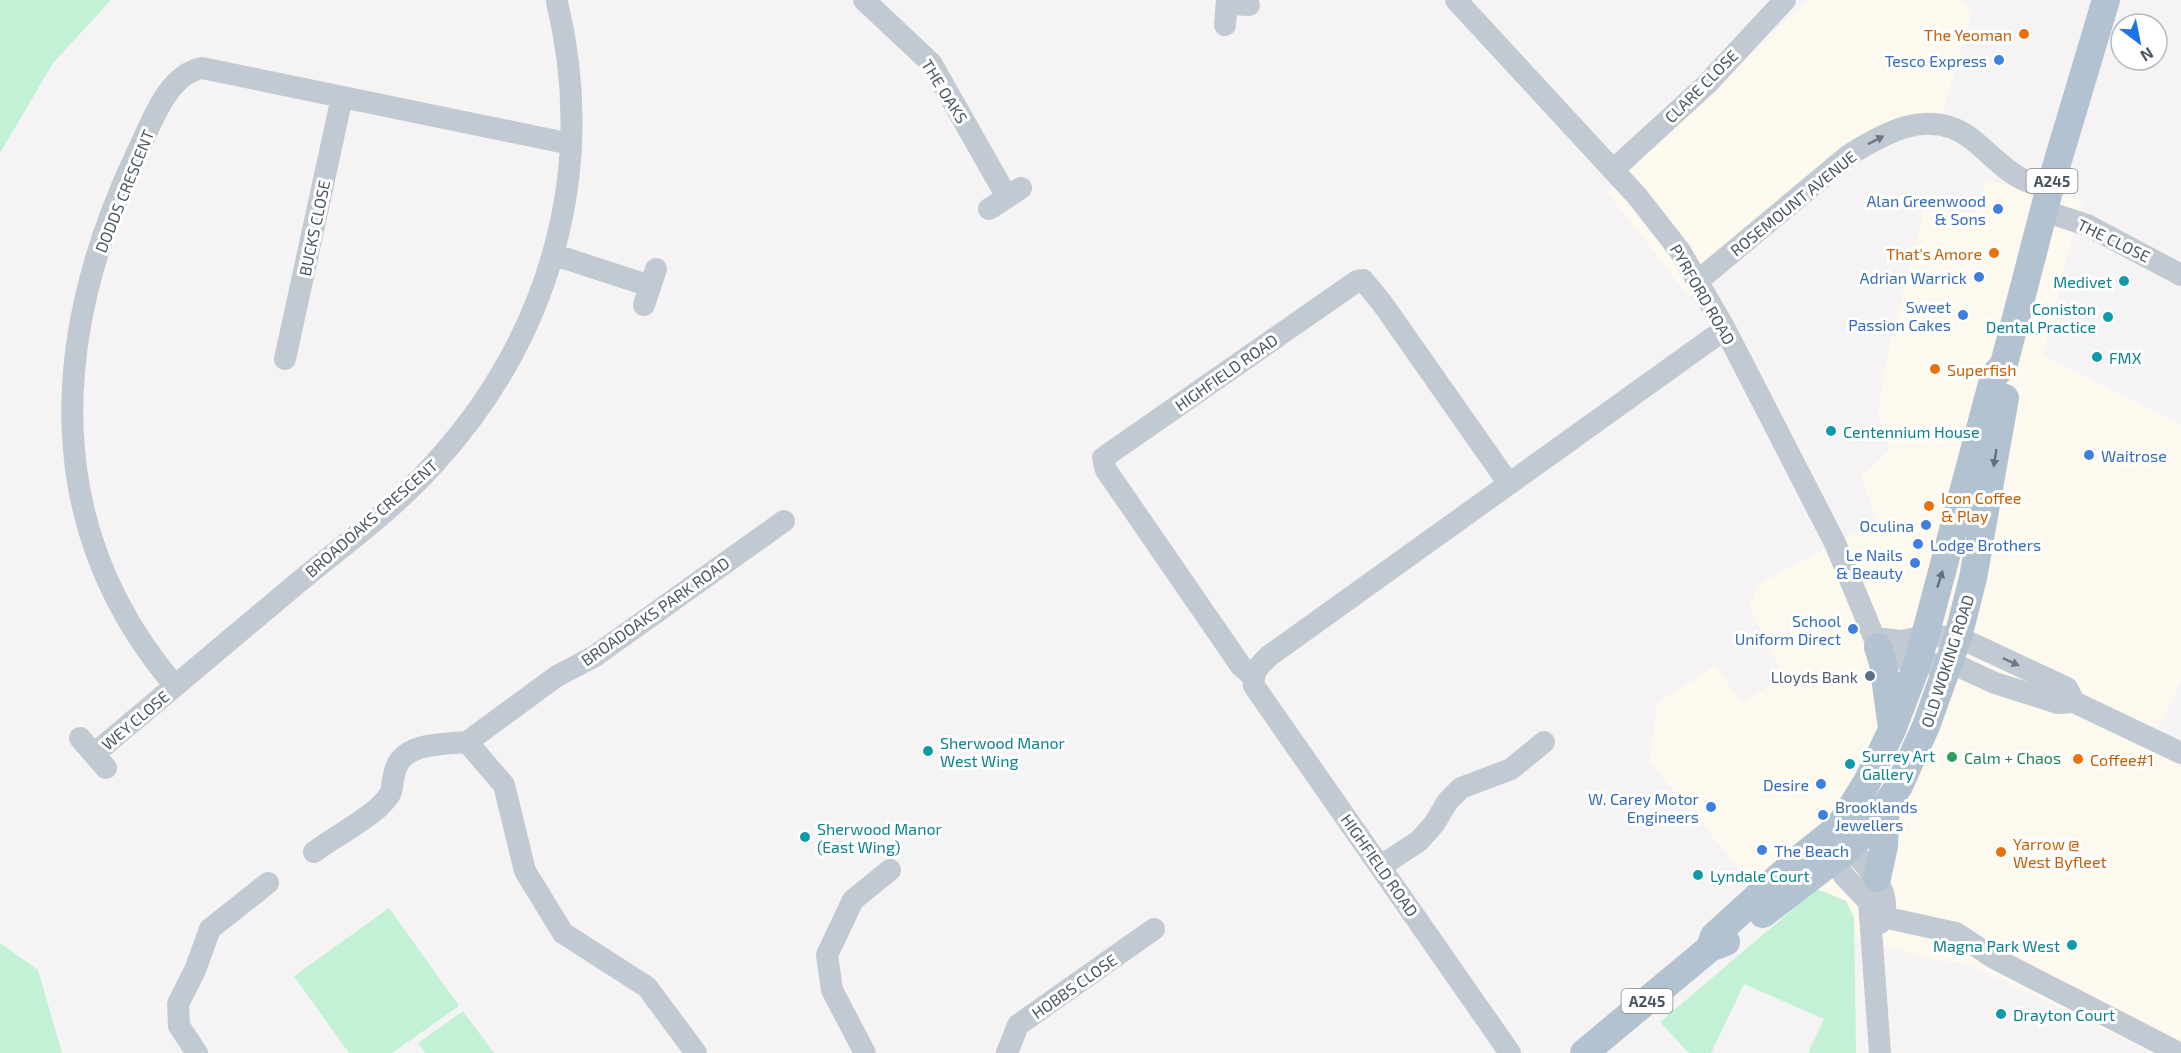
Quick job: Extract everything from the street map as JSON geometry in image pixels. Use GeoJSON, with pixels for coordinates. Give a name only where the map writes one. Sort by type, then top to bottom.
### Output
{"type":"FeatureCollection","features":[{"type":"Feature","properties":{"kind":"main road","name":"OLD WOKING ROAD"},"geometry":{"type":"LineString","coordinates":[[1836,844],[1892,730],[1921,649],[1994,376],[2004,364],[2047,199],[2106,0]]}},
{"type":"Feature","properties":{"kind":"main road","name":"OLD WOKING ROAD"},"geometry":{"type":"LineString","coordinates":[[1836,844],[1886,805],[1899,786],[1926,726],[1954,650],[1973,578],[1990,491],[2009,379],[2004,364]]}},
{"type":"Feature","properties":{"kind":"main road"},"geometry":{"type":"LineString","coordinates":[[1876,643],[1883,663],[1892,730]]}},
{"type":"Feature","properties":{"kind":"main road"},"geometry":{"type":"LineString","coordinates":[[1877,878],[1884,846],[1886,805]]}},
{"type":"Feature","properties":{"kind":"main road","name":"A245"},"geometry":{"type":"LineString","coordinates":[[1584,1053],[1710,948],[1729,941],[1836,844]]}},
{"type":"Feature","properties":{"kind":"street","name":"THE OAKS"},"geometry":{"type":"LineString","coordinates":[[864,0],[931,63],[1006,198]]}},
{"type":"Feature","properties":{"kind":"street","name":"PYRFORD ROAD"},"geometry":{"type":"LineString","coordinates":[[1456,0],[1614,170],[1659,223],[1698,280],[1835,543],[1876,643]]}},
{"type":"Feature","properties":{"kind":"street","name":"CLARE CLOSE"},"geometry":{"type":"LineString","coordinates":[[1614,170],[1707,84],[1785,0]]}},
{"type":"Feature","properties":{"kind":"street","name":"BROADOAKS CRESCENT"},"geometry":{"type":"LineString","coordinates":[[175,686],[407,491],[433,465],[476,414],[515,352],[555,255],[566,198],[571,144],[569,82],[555,1]]}},
{"type":"Feature","properties":{"kind":"street","name":"DODDS CRESCENT"},"geometry":{"type":"LineString","coordinates":[[175,686],[142,642],[113,595],[85,517],[72,440],[71,397],[76,339],[89,284],[128,171],[169,91],[184,75],[202,68],[571,144]]}},
{"type":"Feature","properties":{"kind":"street","name":"BUCKS CLOSE"},"geometry":{"type":"LineString","coordinates":[[285,359],[342,97]]}},
{"type":"Feature","properties":{"kind":"street","name":"ROSEMOUNT AVENUE"},"geometry":{"type":"LineString","coordinates":[[1698,280],[1850,155],[1871,142],[1914,124],[1935,123],[1953,128],[1968,136],[2047,199]]}},
{"type":"Feature","properties":{"kind":"street","name":"THE CLOSE"},"geometry":{"type":"LineString","coordinates":[[2047,199],[2111,240],[2146,255],[2181,275]]}},
{"type":"Feature","properties":{"kind":"street"},"geometry":{"type":"LineString","coordinates":[[555,255],[650,286]]}},
{"type":"Feature","properties":{"kind":"street","name":"HIGHFIELD ROAD"},"geometry":{"type":"LineString","coordinates":[[1509,484],[1382,303],[1363,280],[1357,281],[1103,458],[1106,470],[1242,666],[1253,676],[1254,686],[1510,1053]]}},
{"type":"Feature","properties":{"kind":"street"},"geometry":{"type":"LineString","coordinates":[[1253,676],[1256,668],[1269,656],[1725,329]]}},
{"type":"Feature","properties":{"kind":"street","name":"BROADOAKS PARK ROAD"},"geometry":{"type":"LineString","coordinates":[[467,742],[557,676],[596,656],[784,521]]}},
{"type":"Feature","properties":{"kind":"street"},"geometry":{"type":"LineString","coordinates":[[1876,643],[1898,658],[1921,649],[1954,650],[1995,683],[2058,703],[2074,702],[2181,753]]}},
{"type":"Feature","properties":{"kind":"street","name":"WEY CLOSE"},"geometry":{"type":"LineString","coordinates":[[93,753],[175,686]]}},
{"type":"Feature","properties":{"kind":"street"},"geometry":{"type":"LineString","coordinates":[[314,852],[378,808],[394,790],[395,769],[409,751],[436,744],[467,742],[504,785],[525,871],[563,933],[647,987],[696,1053]]}},
{"type":"Feature","properties":{"kind":"street"},"geometry":{"type":"LineString","coordinates":[[1381,866],[1419,841],[1434,824],[1448,801],[1461,788],[1510,768],[1544,742]]}},
{"type":"Feature","properties":{"kind":"street"},"geometry":{"type":"LineString","coordinates":[[1836,844],[1877,878],[1883,893],[1878,926],[1880,1053]]}},
{"type":"Feature","properties":{"kind":"street"},"geometry":{"type":"LineString","coordinates":[[1836,844],[1845,877],[1869,902],[1878,926]]}},
{"type":"Feature","properties":{"kind":"street"},"geometry":{"type":"LineString","coordinates":[[865,1053],[832,990],[827,955],[853,900],[890,870]]}},
{"type":"Feature","properties":{"kind":"street"},"geometry":{"type":"LineString","coordinates":[[197,1053],[179,1026],[178,1004],[195,970],[210,929],[268,883]]}},
{"type":"Feature","properties":{"kind":"street"},"geometry":{"type":"LineString","coordinates":[[1878,926],[1956,933],[1994,958],[2179,1053]]}},
{"type":"Feature","properties":{"kind":"street","name":"HOBBS CLOSE"},"geometry":{"type":"LineString","coordinates":[[1007,1053],[1018,1025],[1154,929]]}},
{"type":"Feature","properties":{"kind":"shaded area"},"geometry":{"type":"Polygon","coordinates":[[[1808,0],[1958,0],[1972,11],[1936,135],[1904,132],[1856,156],[1743,246],[1689,297],[1607,192],[1808,0]]]}},
{"type":"Feature","properties":{"kind":"shaded area"},"geometry":{"type":"Polygon","coordinates":[[[1986,180],[2082,200],[2043,355],[2181,425],[2181,680],[2158,729],[2181,742],[2181,1053],[2153,1053],[1968,964],[1929,959],[1855,936],[1854,917],[1817,889],[1750,881],[1650,763],[1657,703],[1715,666],[1742,702],[1785,677],[1749,607],[1759,584],[1877,521],[1861,476],[1890,450],[1878,412],[1889,347],[1924,210],[1976,213],[1986,180]]]}},
{"type":"Feature","properties":{"kind":"green space"},"geometry":{"type":"Polygon","coordinates":[[[0,0],[111,0],[53,63],[0,153],[0,0]]]}},
{"type":"Feature","properties":{"kind":"green space"},"geometry":{"type":"Polygon","coordinates":[[[1817,889],[1846,901],[1854,917],[1856,1053],[1808,1053],[1824,1019],[1744,984],[1711,1053],[1689,1053],[1660,1022],[1817,889]]]}},
{"type":"Feature","properties":{"kind":"green space"},"geometry":{"type":"Polygon","coordinates":[[[389,908],[459,1006],[392,1053],[349,1053],[294,976],[389,908]]]}},
{"type":"Feature","properties":{"kind":"green space"},"geometry":{"type":"Polygon","coordinates":[[[0,943],[38,970],[62,1053],[0,1053],[0,943]]]}},
{"type":"Feature","properties":{"kind":"green space"},"geometry":{"type":"Polygon","coordinates":[[[463,1011],[494,1053],[425,1053],[418,1043],[463,1011]]]}},
{"type":"Feature","properties":{"kind":"place","name":"The Yeoman"},"geometry":{"type":"Point","coordinates":[2024,34]}},
{"type":"Feature","properties":{"kind":"place","name":"Tesco Express"},"geometry":{"type":"Point","coordinates":[1999,60]}},
{"type":"Feature","properties":{"kind":"place","name":"Alan Greenwood & Sons"},"geometry":{"type":"Point","coordinates":[1998,209]}},
{"type":"Feature","properties":{"kind":"place","name":"That's Amore"},"geometry":{"type":"Point","coordinates":[1994,253]}},
{"type":"Feature","properties":{"kind":"place","name":"Adrian Warrick"},"geometry":{"type":"Point","coordinates":[1979,277]}},
{"type":"Feature","properties":{"kind":"place","name":"Medivet"},"geometry":{"type":"Point","coordinates":[2124,281]}},
{"type":"Feature","properties":{"kind":"place","name":"Sweet Passion Cakes"},"geometry":{"type":"Point","coordinates":[1963,315]}},
{"type":"Feature","properties":{"kind":"place","name":"Coniston Dental Practice"},"geometry":{"type":"Point","coordinates":[2108,317]}},
{"type":"Feature","properties":{"kind":"place","name":"FMX"},"geometry":{"type":"Point","coordinates":[2097,357]}},
{"type":"Feature","properties":{"kind":"place","name":"Superfish"},"geometry":{"type":"Point","coordinates":[1935,369]}},
{"type":"Feature","properties":{"kind":"place","name":"Centennium House"},"geometry":{"type":"Point","coordinates":[1831,431]}},
{"type":"Feature","properties":{"kind":"place","name":"Waitrose"},"geometry":{"type":"Point","coordinates":[2089,455]}},
{"type":"Feature","properties":{"kind":"place","name":"Icon Coffee & Play"},"geometry":{"type":"Point","coordinates":[1929,506]}},
{"type":"Feature","properties":{"kind":"place","name":"Oculina"},"geometry":{"type":"Point","coordinates":[1926,525]}},
{"type":"Feature","properties":{"kind":"place","name":"Lodge Brothers"},"geometry":{"type":"Point","coordinates":[1918,544]}},
{"type":"Feature","properties":{"kind":"place","name":"Le Nails & Beauty"},"geometry":{"type":"Point","coordinates":[1915,563]}},
{"type":"Feature","properties":{"kind":"place","name":"School Uniform Direct"},"geometry":{"type":"Point","coordinates":[1853,629]}},
{"type":"Feature","properties":{"kind":"place","name":"Lloyds Bank"},"geometry":{"type":"Point","coordinates":[1870,676]}},
{"type":"Feature","properties":{"kind":"place","name":"Sherwood Manor West Wing"},"geometry":{"type":"Point","coordinates":[928,751]}},
{"type":"Feature","properties":{"kind":"place","name":"Calm + Chaos"},"geometry":{"type":"Point","coordinates":[1952,757]}},
{"type":"Feature","properties":{"kind":"place","name":"Coffee#1"},"geometry":{"type":"Point","coordinates":[2078,759]}},
{"type":"Feature","properties":{"kind":"place","name":"Surrey Art Gallery"},"geometry":{"type":"Point","coordinates":[1850,764]}},
{"type":"Feature","properties":{"kind":"place","name":"Desire"},"geometry":{"type":"Point","coordinates":[1821,784]}},
{"type":"Feature","properties":{"kind":"place","name":"W. Carey Motor Engineers"},"geometry":{"type":"Point","coordinates":[1711,807]}},
{"type":"Feature","properties":{"kind":"place","name":"Brooklands Jewellers"},"geometry":{"type":"Point","coordinates":[1823,815]}},
{"type":"Feature","properties":{"kind":"place","name":"Sherwood Manor (East Wing)"},"geometry":{"type":"Point","coordinates":[805,837]}},
{"type":"Feature","properties":{"kind":"place","name":"The Beach"},"geometry":{"type":"Point","coordinates":[1762,850]}},
{"type":"Feature","properties":{"kind":"place","name":"Yarrow @ West Byfleet"},"geometry":{"type":"Point","coordinates":[2001,852]}},
{"type":"Feature","properties":{"kind":"place","name":"Lyndale Court"},"geometry":{"type":"Point","coordinates":[1698,875]}},
{"type":"Feature","properties":{"kind":"place","name":"Magna Park West"},"geometry":{"type":"Point","coordinates":[2072,945]}},
{"type":"Feature","properties":{"kind":"place","name":"Drayton Court"},"geometry":{"type":"Point","coordinates":[2001,1014]}}]}
